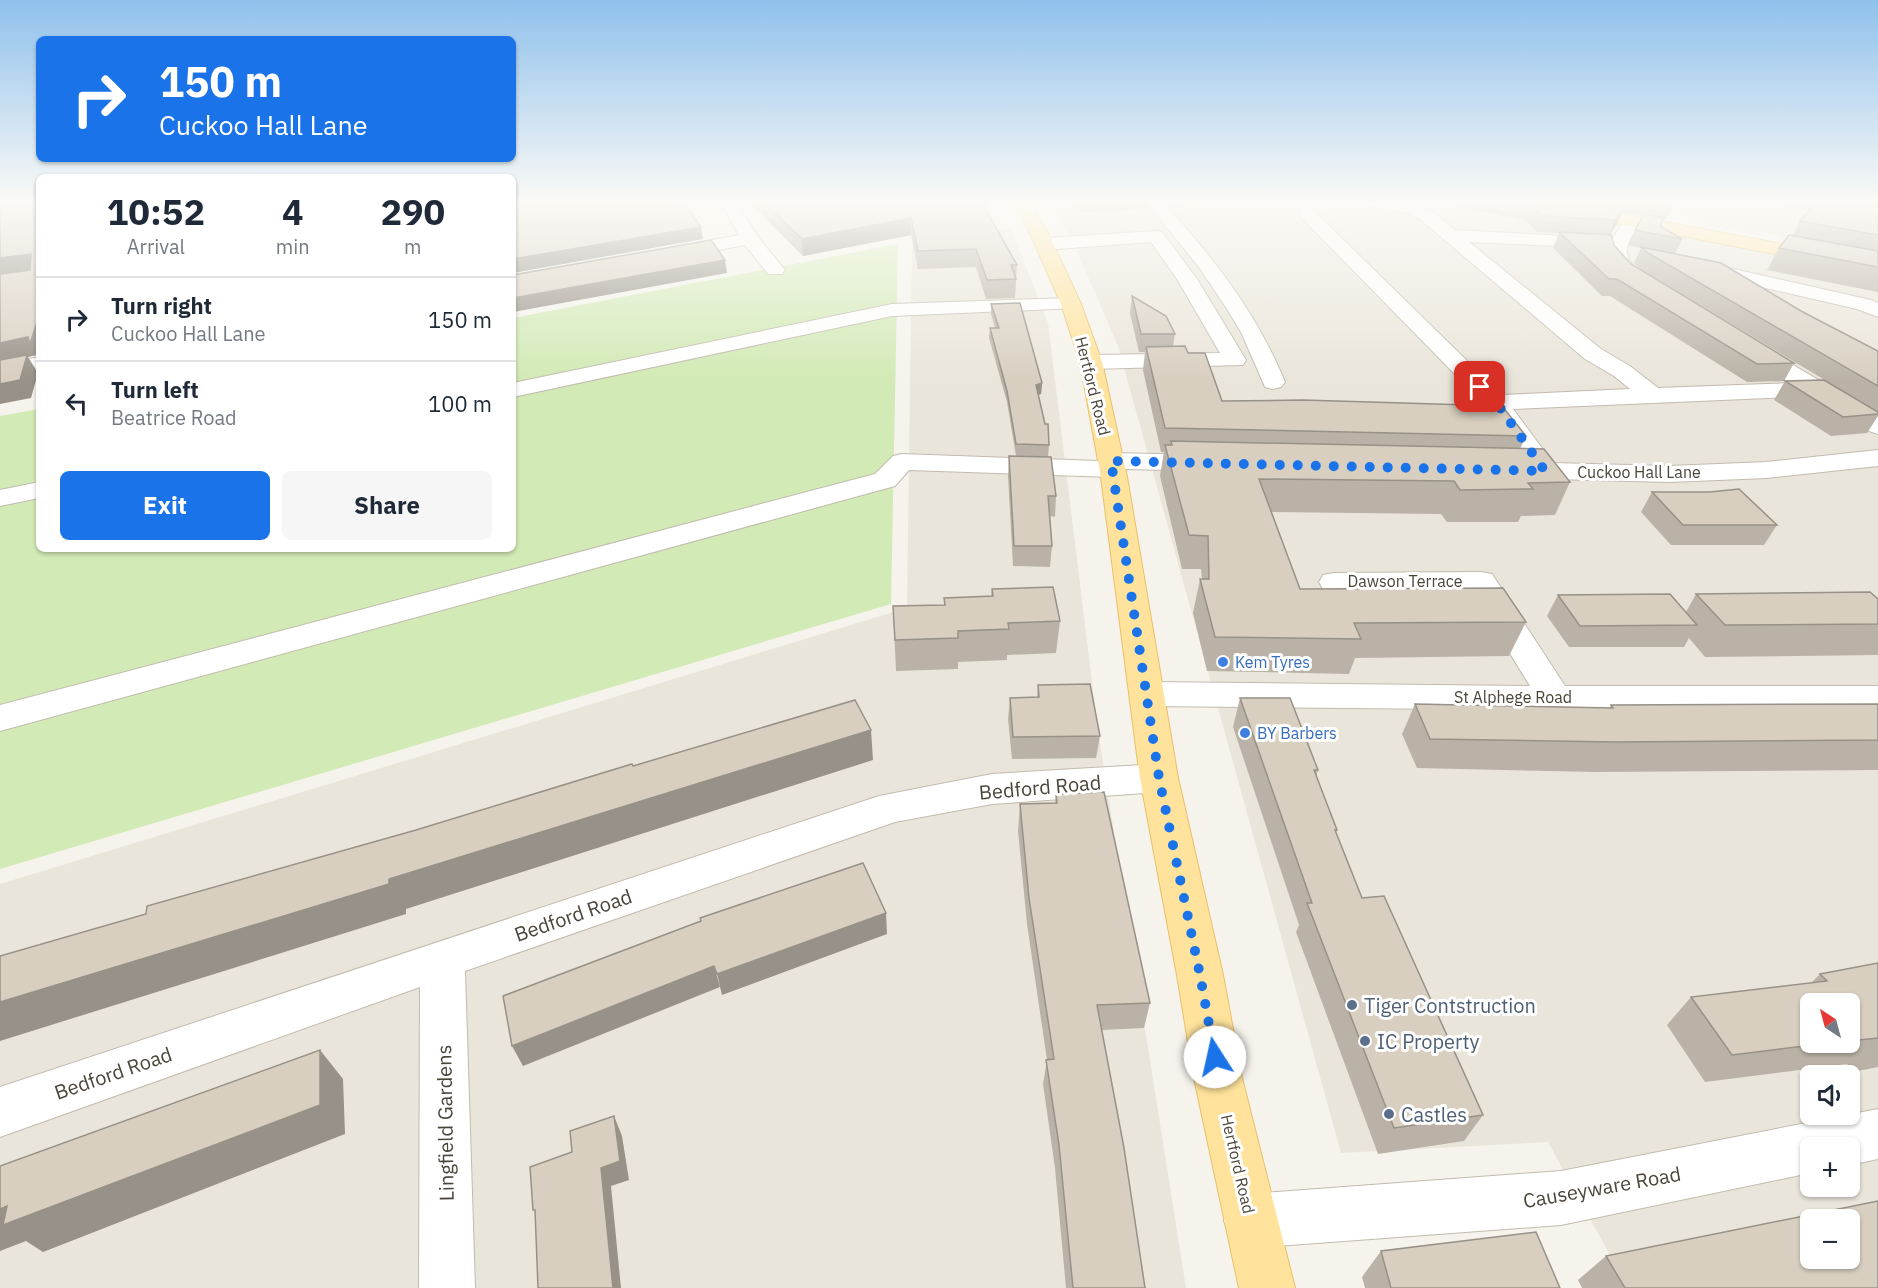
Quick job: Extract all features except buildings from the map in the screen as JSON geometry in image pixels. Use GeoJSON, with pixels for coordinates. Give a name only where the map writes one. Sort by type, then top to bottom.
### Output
{"type":"FeatureCollection","features":[{"type":"Feature","properties":{"kind":"main road","name":"Hertford Road"},"geometry":{"type":"LineString","coordinates":[[1052,261],[1071,304],[1090,362],[1112,465],[1159,778],[1200,975],[1220,1088],[1267,1288]]}},
{"type":"Feature","properties":{"kind":"main road"},"geometry":{"type":"LineString","coordinates":[[1842,261],[1878,268]]}},
{"type":"Feature","properties":{"kind":"street"},"geometry":{"type":"LineString","coordinates":[[768,261],[775,270]]}},
{"type":"Feature","properties":{"kind":"street"},"geometry":{"type":"LineString","coordinates":[[1090,362],[1235,360],[1174,261]]}},
{"type":"Feature","properties":{"kind":"street"},"geometry":{"type":"LineString","coordinates":[[1203,261],[1244,320],[1264,355],[1273,382]]}},
{"type":"Feature","properties":{"kind":"street"},"geometry":{"type":"LineString","coordinates":[[1355,261],[1496,402],[1545,471]]}},
{"type":"Feature","properties":{"kind":"street"},"geometry":{"type":"LineString","coordinates":[[1481,261],[1593,354],[1622,371],[1653,396]]}},
{"type":"Feature","properties":{"kind":"street"},"geometry":{"type":"LineString","coordinates":[[1621,261],[1621,265],[1657,292]]}},
{"type":"Feature","properties":{"kind":"street"},"geometry":{"type":"LineString","coordinates":[[1686,265],[1864,304],[1878,311]]}},
{"type":"Feature","properties":{"kind":"street"},"geometry":{"type":"LineString","coordinates":[[516,389],[892,310],[1071,304]]}},
{"type":"Feature","properties":{"kind":"street"},"geometry":{"type":"LineString","coordinates":[[1736,340],[1878,426]]}},
{"type":"Feature","properties":{"kind":"street"},"geometry":{"type":"LineString","coordinates":[[0,371],[36,365]]}},
{"type":"Feature","properties":{"kind":"street"},"geometry":{"type":"LineString","coordinates":[[1496,402],[1816,389]]}},
{"type":"Feature","properties":{"kind":"street","name":"Cuckoo Hall Lane"},"geometry":{"type":"LineString","coordinates":[[1498,470],[1669,474],[1767,470],[1878,458]]}},
{"type":"Feature","properties":{"kind":"street"},"geometry":{"type":"LineString","coordinates":[[0,718],[885,480],[902,462],[1228,464]]}},
{"type":"Feature","properties":{"kind":"street"},"geometry":{"type":"LineString","coordinates":[[0,498],[36,491]]}},
{"type":"Feature","properties":{"kind":"street","name":"Dawson Terrace"},"geometry":{"type":"LineString","coordinates":[[1334,582],[1481,581],[1554,698]]}},
{"type":"Feature","properties":{"kind":"street","name":"St Alphege Road"},"geometry":{"type":"LineString","coordinates":[[1147,694],[1878,698]]}},
{"type":"Feature","properties":{"kind":"street","name":"Bedford Road"},"geometry":{"type":"LineString","coordinates":[[0,1112],[442,959],[893,807],[992,789],[1159,778]]}},
{"type":"Feature","properties":{"kind":"street","name":"Lingfield Gardens"},"geometry":{"type":"LineString","coordinates":[[442,959],[447,1288]]}},
{"type":"Feature","properties":{"kind":"street","name":"Causeyware Road"},"geometry":{"type":"LineString","coordinates":[[1251,1221],[1561,1198],[1878,1134]]}},
{"type":"Feature","properties":{"kind":"shaded area"},"geometry":{"type":"Polygon","coordinates":[[[912,261],[1024,261],[1048,323],[1098,731],[1186,1288],[0,1288],[0,884],[907,608],[912,261]]]}},
{"type":"Feature","properties":{"kind":"shaded area"},"geometry":{"type":"Polygon","coordinates":[[[1081,261],[1815,261],[1878,273],[1878,1288],[1628,1288],[1548,1142],[1341,1153],[1118,346],[1081,261]]]}},
{"type":"Feature","properties":{"kind":"green space"},"geometry":{"type":"Polygon","coordinates":[[[809,261],[898,261],[891,604],[0,869],[0,416],[36,410],[36,552],[516,552],[516,317],[809,261]]]}},
{"type":"Feature","properties":{"kind":"place","name":"Kem Tyres"},"geometry":{"type":"Point","coordinates":[1223,662]}},
{"type":"Feature","properties":{"kind":"place","name":"BY Barbers"},"geometry":{"type":"Point","coordinates":[1245,733]}},
{"type":"Feature","properties":{"kind":"place","name":"Tiger Contstruction"},"geometry":{"type":"Point","coordinates":[1352,1005]}},
{"type":"Feature","properties":{"kind":"place","name":"IC Property"},"geometry":{"type":"Point","coordinates":[1365,1041]}},
{"type":"Feature","properties":{"kind":"place","name":"Castles"},"geometry":{"type":"Point","coordinates":[1389,1114]}},
{"type":"Feature","properties":{"kind":"route"},"geometry":{"type":"LineString","coordinates":[[1215,1057],[1159,778],[1111,461],[1545,471],[1496,402],[1480,387]]}}]}
